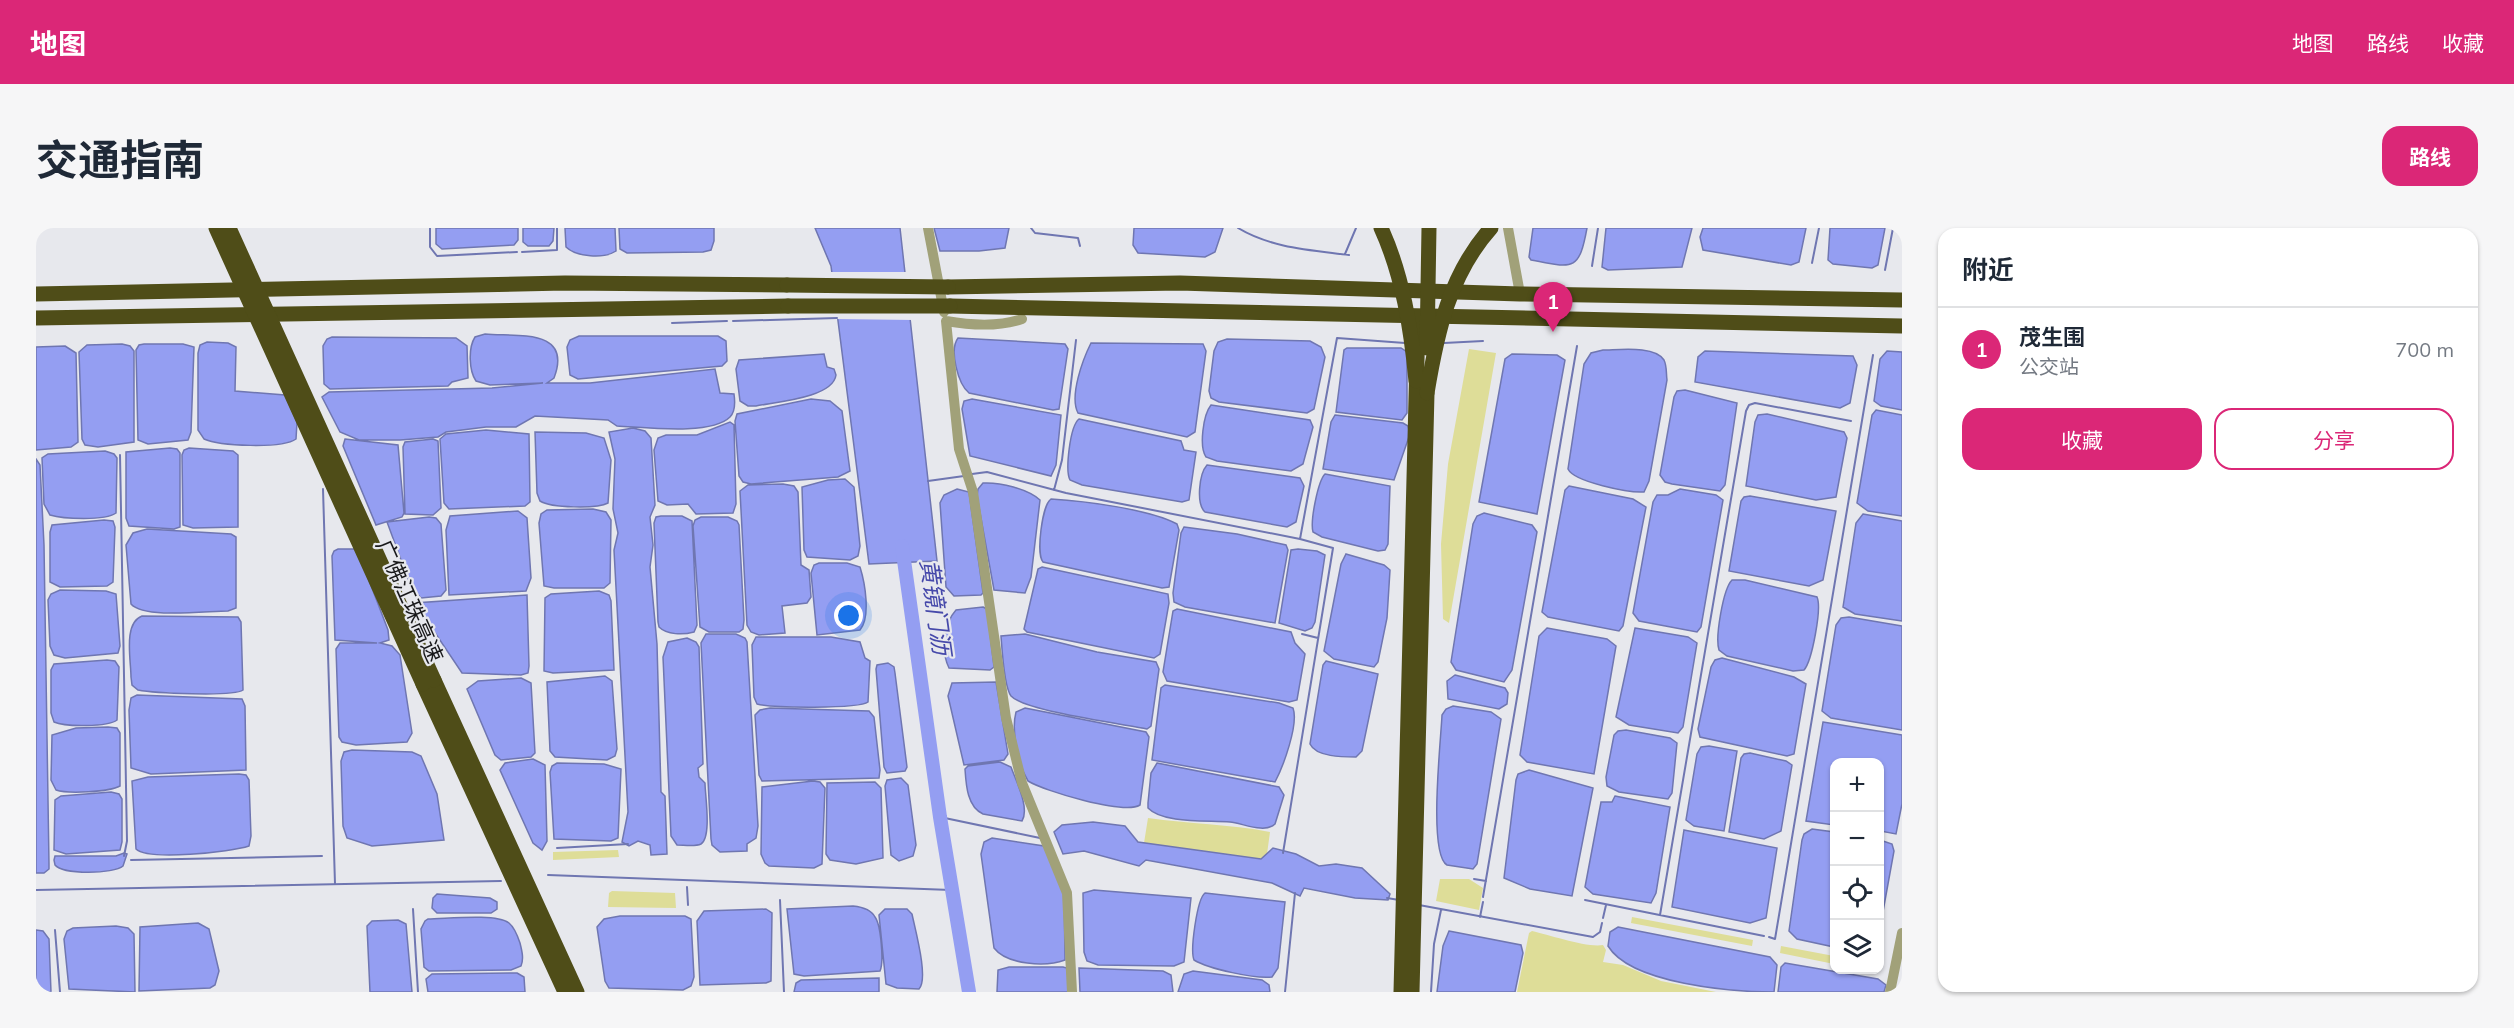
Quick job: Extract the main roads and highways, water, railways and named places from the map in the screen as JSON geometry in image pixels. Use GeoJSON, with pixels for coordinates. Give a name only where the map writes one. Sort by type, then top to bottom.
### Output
{"type":"FeatureCollection","features":[{"type":"Feature","properties":{"kind":"highway","name":"广佛江珠高速"},"geometry":{"type":"LineString","coordinates":[[216,228],[428,682],[577,992]]}},
{"type":"Feature","properties":{"kind":"highway","name":"广佛江珠高速"},"geometry":{"type":"LineString","coordinates":[[229,228],[565,992]]}},
{"type":"Feature","properties":{"kind":"highway"},"geometry":{"type":"LineString","coordinates":[[1381,228],[1400,281],[1416,381]]}},
{"type":"Feature","properties":{"kind":"highway"},"geometry":{"type":"LineString","coordinates":[[1412,992],[1419,486],[1416,381],[1420,228]]}},
{"type":"Feature","properties":{"kind":"highway"},"geometry":{"type":"LineString","coordinates":[[1401,992],[1419,486],[1427,393],[1429,228]]}},
{"type":"Feature","properties":{"kind":"highway"},"geometry":{"type":"LineString","coordinates":[[1427,393],[1445,305],[1466,262],[1491,228]]}},
{"type":"Feature","properties":{"kind":"highway"},"geometry":{"type":"LineString","coordinates":[[36,294],[554,283],[948,287],[1180,283],[1520,294],[1902,300]]}},
{"type":"Feature","properties":{"kind":"highway"},"geometry":{"type":"LineString","coordinates":[[679,283],[680,308]]}},
{"type":"Feature","properties":{"kind":"highway"},"geometry":{"type":"LineString","coordinates":[[36,318],[788,306],[948,313],[1902,326]]}},
{"type":"Feature","properties":{"kind":"highway"},"geometry":{"type":"LineString","coordinates":[[1902,309],[1902,321]]}},
{"type":"Feature","properties":{"kind":"water"},"geometry":{"type":"Polygon","coordinates":[[[436,228],[518,228],[518,240],[514,245],[442,249],[436,244],[436,228]]]}},
{"type":"Feature","properties":{"kind":"water"},"geometry":{"type":"Polygon","coordinates":[[[523,228],[554,228],[553,241],[549,246],[528,246],[523,242],[523,228]]]}},
{"type":"Feature","properties":{"kind":"water"},"geometry":{"type":"Polygon","coordinates":[[[565,228],[615,228],[616,251],[598,256],[576,253],[566,247],[565,228]]]}},
{"type":"Feature","properties":{"kind":"water"},"geometry":{"type":"Polygon","coordinates":[[[619,228],[714,228],[714,241],[711,250],[703,252],[627,253],[620,249],[619,228]]]}},
{"type":"Feature","properties":{"kind":"water"},"geometry":{"type":"Polygon","coordinates":[[[815,228],[900,228],[937,561],[869,564],[831,266],[815,228]]]}},
{"type":"Feature","properties":{"kind":"water"},"geometry":{"type":"Polygon","coordinates":[[[934,228],[1009,228],[1005,248],[940,251],[934,228]]]}},
{"type":"Feature","properties":{"kind":"water"},"geometry":{"type":"Polygon","coordinates":[[[1134,228],[1223,228],[1215,252],[1205,257],[1138,253],[1133,245],[1134,228]]]}},
{"type":"Feature","properties":{"kind":"water"},"geometry":{"type":"Polygon","coordinates":[[[1533,228],[1587,228],[1577,260],[1572,264],[1556,265],[1531,260],[1529,257],[1533,228]]]}},
{"type":"Feature","properties":{"kind":"water"},"geometry":{"type":"Polygon","coordinates":[[[1606,228],[1692,228],[1682,267],[1608,270],[1602,267],[1606,228]]]}},
{"type":"Feature","properties":{"kind":"water"},"geometry":{"type":"Polygon","coordinates":[[[1703,228],[1806,228],[1799,262],[1791,265],[1703,250],[1700,237],[1703,228]]]}},
{"type":"Feature","properties":{"kind":"water"},"geometry":{"type":"Polygon","coordinates":[[[1830,228],[1885,228],[1878,265],[1872,268],[1833,264],[1828,260],[1830,228]]]}},
{"type":"Feature","properties":{"kind":"water"},"geometry":{"type":"Polygon","coordinates":[[[485,334],[526,336],[539,338],[549,343],[556,350],[558,362],[554,378],[547,383],[590,383],[715,369],[720,393],[734,394],[733,412],[721,423],[708,427],[676,429],[617,426],[608,420],[535,416],[516,427],[486,427],[446,432],[438,437],[359,440],[340,432],[322,397],[329,392],[492,388],[543,383],[490,385],[476,381],[471,366],[471,347],[475,337],[485,334]]]}},
{"type":"Feature","properties":{"kind":"water"},"geometry":{"type":"Polygon","coordinates":[[[579,336],[718,336],[726,341],[727,361],[722,366],[578,379],[570,375],[567,347],[570,340],[579,336]]]}},
{"type":"Feature","properties":{"kind":"water"},"geometry":{"type":"Polygon","coordinates":[[[332,337],[456,338],[467,346],[468,378],[452,382],[448,386],[330,389],[324,384],[323,346],[327,339],[332,337]]]}},
{"type":"Feature","properties":{"kind":"water"},"geometry":{"type":"Polygon","coordinates":[[[958,338],[1065,344],[1068,349],[1059,409],[1053,410],[969,393],[961,382],[956,367],[954,350],[958,338]]]}},
{"type":"Feature","properties":{"kind":"water"},"geometry":{"type":"Polygon","coordinates":[[[1227,339],[1310,341],[1321,347],[1325,357],[1314,409],[1307,413],[1219,402],[1211,398],[1209,391],[1214,351],[1218,342],[1227,339]]]}},
{"type":"Feature","properties":{"kind":"water"},"geometry":{"type":"Polygon","coordinates":[[[207,342],[228,343],[236,347],[235,391],[285,395],[297,422],[296,439],[278,444],[250,445],[204,439],[198,430],[198,353],[200,345],[207,342]]]}},
{"type":"Feature","properties":{"kind":"water"},"geometry":{"type":"Polygon","coordinates":[[[1091,343],[1203,344],[1206,351],[1195,432],[1187,437],[1078,413],[1076,388],[1091,343]]]}},
{"type":"Feature","properties":{"kind":"water"},"geometry":{"type":"Polygon","coordinates":[[[122,344],[130,346],[134,351],[134,442],[98,447],[85,445],[82,439],[79,352],[87,345],[122,344]]]}},
{"type":"Feature","properties":{"kind":"water"},"geometry":{"type":"Polygon","coordinates":[[[183,344],[194,347],[191,432],[188,440],[148,444],[138,440],[136,350],[139,345],[183,344]]]}},
{"type":"Feature","properties":{"kind":"water"},"geometry":{"type":"Polygon","coordinates":[[[65,346],[76,353],[78,442],[71,447],[36,450],[36,347],[65,346]]]}},
{"type":"Feature","properties":{"kind":"water"},"geometry":{"type":"Polygon","coordinates":[[[1347,348],[1401,348],[1407,352],[1407,413],[1402,420],[1336,412],[1344,350],[1347,348]]]}},
{"type":"Feature","properties":{"kind":"water"},"geometry":{"type":"Polygon","coordinates":[[[1603,350],[1645,350],[1659,355],[1665,362],[1667,380],[1649,481],[1644,492],[1615,489],[1591,482],[1572,474],[1568,469],[1584,364],[1591,353],[1603,350]]]}},
{"type":"Feature","properties":{"kind":"water"},"geometry":{"type":"Polygon","coordinates":[[[1705,351],[1853,356],[1857,365],[1850,403],[1840,408],[1695,382],[1698,357],[1705,351]]]}},
{"type":"Feature","properties":{"kind":"water"},"geometry":{"type":"Polygon","coordinates":[[[1887,351],[1902,352],[1902,410],[1881,406],[1874,401],[1880,359],[1887,351]]]}},
{"type":"Feature","properties":{"kind":"water"},"geometry":{"type":"Polygon","coordinates":[[[824,354],[827,367],[834,369],[836,375],[825,389],[802,398],[756,406],[748,406],[740,401],[736,369],[739,360],[824,354]]]}},
{"type":"Feature","properties":{"kind":"water"},"geometry":{"type":"Polygon","coordinates":[[[1512,354],[1557,355],[1565,360],[1537,514],[1479,502],[1505,359],[1512,354]]]}},
{"type":"Feature","properties":{"kind":"water"},"geometry":{"type":"Polygon","coordinates":[[[1685,390],[1737,403],[1725,485],[1720,491],[1672,484],[1665,482],[1660,475],[1674,397],[1677,391],[1685,390]]]}},
{"type":"Feature","properties":{"kind":"water"},"geometry":{"type":"Polygon","coordinates":[[[811,399],[830,401],[842,411],[850,471],[838,477],[751,484],[743,482],[739,476],[735,421],[737,414],[811,399]]]}},
{"type":"Feature","properties":{"kind":"water"},"geometry":{"type":"Polygon","coordinates":[[[972,399],[1061,415],[1056,465],[1051,476],[970,456],[962,409],[964,401],[972,399]]]}},
{"type":"Feature","properties":{"kind":"water"},"geometry":{"type":"Polygon","coordinates":[[[1211,405],[1310,420],[1313,427],[1303,464],[1291,471],[1217,461],[1206,457],[1203,431],[1211,405]]]}},
{"type":"Feature","properties":{"kind":"water"},"geometry":{"type":"Polygon","coordinates":[[[1876,410],[1902,415],[1902,516],[1868,511],[1857,503],[1872,415],[1876,410]]]}},
{"type":"Feature","properties":{"kind":"water"},"geometry":{"type":"Polygon","coordinates":[[[1767,414],[1844,432],[1847,438],[1836,497],[1816,500],[1746,486],[1755,422],[1758,415],[1767,414]]]}},
{"type":"Feature","properties":{"kind":"water"},"geometry":{"type":"Polygon","coordinates":[[[1335,415],[1403,423],[1408,426],[1410,434],[1394,480],[1323,469],[1331,422],[1335,415]]]}},
{"type":"Feature","properties":{"kind":"water"},"geometry":{"type":"Polygon","coordinates":[[[1079,419],[1181,441],[1184,450],[1196,452],[1189,500],[1182,502],[1082,485],[1070,480],[1069,448],[1073,430],[1079,419]]]}},
{"type":"Feature","properties":{"kind":"water"},"geometry":{"type":"Polygon","coordinates":[[[730,422],[734,425],[736,504],[733,513],[696,514],[688,504],[667,505],[658,501],[654,450],[658,438],[666,435],[697,435],[730,422]]]}},
{"type":"Feature","properties":{"kind":"water"},"geometry":{"type":"Polygon","coordinates":[[[633,428],[645,431],[651,438],[655,505],[650,517],[653,545],[650,567],[657,644],[661,792],[665,796],[667,854],[651,855],[650,845],[638,841],[629,846],[622,842],[628,812],[614,550],[618,533],[613,509],[615,459],[609,432],[633,428]]]}},
{"type":"Feature","properties":{"kind":"water"},"geometry":{"type":"Polygon","coordinates":[[[486,430],[529,434],[530,502],[525,506],[449,509],[444,503],[440,439],[446,434],[486,430]]]}},
{"type":"Feature","properties":{"kind":"water"},"geometry":{"type":"Polygon","coordinates":[[[535,432],[586,433],[604,438],[611,460],[608,503],[574,507],[540,501],[537,493],[535,432]]]}},
{"type":"Feature","properties":{"kind":"water"},"geometry":{"type":"Polygon","coordinates":[[[345,439],[398,445],[404,513],[402,517],[376,525],[343,446],[345,439]]]}},
{"type":"Feature","properties":{"kind":"water"},"geometry":{"type":"Polygon","coordinates":[[[433,439],[438,441],[441,508],[433,515],[405,514],[403,447],[405,442],[433,439]]]}},
{"type":"Feature","properties":{"kind":"water"},"geometry":{"type":"Polygon","coordinates":[[[189,448],[233,451],[238,455],[238,527],[193,528],[183,525],[182,455],[184,450],[189,448]]]}},
{"type":"Feature","properties":{"kind":"water"},"geometry":{"type":"Polygon","coordinates":[[[177,449],[180,453],[180,527],[174,529],[129,526],[126,518],[126,452],[177,449]]]}},
{"type":"Feature","properties":{"kind":"water"},"geometry":{"type":"Polygon","coordinates":[[[105,451],[114,454],[117,458],[116,513],[111,516],[94,518],[50,515],[44,504],[42,458],[48,454],[105,451]]]}},
{"type":"Feature","properties":{"kind":"water"},"geometry":{"type":"Polygon","coordinates":[[[36,459],[40,465],[44,545],[49,869],[44,873],[36,873],[36,459]]]}},
{"type":"Feature","properties":{"kind":"water"},"geometry":{"type":"Polygon","coordinates":[[[1207,465],[1300,478],[1304,486],[1296,522],[1287,527],[1205,512],[1200,503],[1200,489],[1202,475],[1207,465]]]}},
{"type":"Feature","properties":{"kind":"water"},"geometry":{"type":"Polygon","coordinates":[[[1325,474],[1390,486],[1388,544],[1385,550],[1378,551],[1322,537],[1313,532],[1315,502],[1325,474]]]}},
{"type":"Feature","properties":{"kind":"water"},"geometry":{"type":"Polygon","coordinates":[[[845,479],[854,487],[860,546],[858,556],[850,560],[807,557],[804,550],[802,487],[828,480],[845,479]]]}},
{"type":"Feature","properties":{"kind":"water"},"geometry":{"type":"Polygon","coordinates":[[[983,483],[1013,487],[1040,500],[1031,577],[1025,593],[994,590],[977,496],[978,489],[983,483]]]}},
{"type":"Feature","properties":{"kind":"water"},"geometry":{"type":"Polygon","coordinates":[[[748,485],[794,486],[798,492],[801,565],[809,570],[811,597],[807,603],[782,606],[785,633],[759,635],[751,632],[747,625],[740,491],[748,485]]]}},
{"type":"Feature","properties":{"kind":"water"},"geometry":{"type":"Polygon","coordinates":[[[1569,486],[1633,499],[1646,507],[1623,626],[1619,631],[1548,617],[1542,612],[1565,490],[1569,486]]]}},
{"type":"Feature","properties":{"kind":"water"},"geometry":{"type":"Polygon","coordinates":[[[957,489],[969,492],[983,593],[981,595],[954,596],[946,587],[940,503],[944,495],[957,489]]]}},
{"type":"Feature","properties":{"kind":"water"},"geometry":{"type":"Polygon","coordinates":[[[1680,489],[1716,495],[1723,500],[1701,627],[1697,632],[1639,621],[1633,613],[1653,502],[1657,495],[1668,495],[1680,489]]]}},
{"type":"Feature","properties":{"kind":"water"},"geometry":{"type":"Polygon","coordinates":[[[1750,496],[1836,511],[1823,580],[1809,586],[1729,571],[1741,501],[1744,497],[1750,496]]]}},
{"type":"Feature","properties":{"kind":"water"},"geometry":{"type":"Polygon","coordinates":[[[1051,499],[1134,510],[1177,524],[1179,530],[1169,587],[1162,588],[1043,562],[1040,550],[1041,530],[1045,510],[1051,499]]]}},
{"type":"Feature","properties":{"kind":"water"},"geometry":{"type":"Polygon","coordinates":[[[593,509],[606,512],[611,520],[610,583],[604,588],[544,586],[539,523],[541,514],[547,510],[593,509]]]}},
{"type":"Feature","properties":{"kind":"water"},"geometry":{"type":"Polygon","coordinates":[[[518,511],[527,518],[531,578],[526,591],[449,595],[446,530],[450,516],[518,511]]]}},
{"type":"Feature","properties":{"kind":"water"},"geometry":{"type":"Polygon","coordinates":[[[1484,513],[1532,525],[1537,532],[1512,670],[1504,682],[1456,670],[1451,662],[1473,524],[1477,516],[1484,513]]]}},
{"type":"Feature","properties":{"kind":"water"},"geometry":{"type":"Polygon","coordinates":[[[1863,514],[1902,521],[1902,621],[1855,614],[1843,607],[1856,523],[1863,514]]]}},
{"type":"Feature","properties":{"kind":"water"},"geometry":{"type":"Polygon","coordinates":[[[682,516],[692,521],[697,625],[694,632],[675,634],[659,627],[654,523],[656,517],[682,516]]]}},
{"type":"Feature","properties":{"kind":"water"},"geometry":{"type":"Polygon","coordinates":[[[701,517],[728,517],[737,521],[739,525],[744,620],[743,629],[739,632],[709,632],[700,627],[693,526],[695,520],[701,517]]]}},
{"type":"Feature","properties":{"kind":"water"},"geometry":{"type":"Polygon","coordinates":[[[436,518],[441,524],[446,590],[441,596],[421,598],[411,587],[387,522],[436,518]]]}},
{"type":"Feature","properties":{"kind":"water"},"geometry":{"type":"Polygon","coordinates":[[[113,521],[115,527],[113,582],[107,586],[60,587],[50,582],[52,525],[113,521]]]}},
{"type":"Feature","properties":{"kind":"water"},"geometry":{"type":"Polygon","coordinates":[[[1184,527],[1237,534],[1286,545],[1288,550],[1275,623],[1185,607],[1174,602],[1173,593],[1181,533],[1184,527]]]}},
{"type":"Feature","properties":{"kind":"water"},"geometry":{"type":"Polygon","coordinates":[[[147,529],[231,534],[236,537],[236,608],[228,611],[162,613],[138,609],[131,604],[126,545],[133,533],[147,529]]]}},
{"type":"Feature","properties":{"kind":"water"},"geometry":{"type":"Polygon","coordinates":[[[338,549],[357,549],[388,630],[389,640],[380,643],[392,646],[400,655],[412,733],[407,742],[356,745],[342,742],[339,737],[336,649],[340,643],[377,643],[335,640],[332,556],[338,549]]]}},
{"type":"Feature","properties":{"kind":"water"},"geometry":{"type":"Polygon","coordinates":[[[1291,550],[1317,551],[1325,555],[1315,622],[1312,628],[1305,631],[1279,623],[1291,550]]]}},
{"type":"Feature","properties":{"kind":"water"},"geometry":{"type":"Polygon","coordinates":[[[1346,554],[1384,565],[1390,570],[1387,618],[1378,662],[1374,667],[1334,659],[1324,651],[1341,564],[1346,554]]]}},
{"type":"Feature","properties":{"kind":"water"},"geometry":{"type":"Polygon","coordinates":[[[847,563],[860,567],[866,609],[860,630],[817,635],[811,573],[814,565],[847,563]]]}},
{"type":"Feature","properties":{"kind":"water"},"geometry":{"type":"Polygon","coordinates":[[[1042,567],[1168,594],[1169,603],[1160,654],[1154,658],[1027,632],[1024,629],[1038,569],[1042,567]]]}},
{"type":"Feature","properties":{"kind":"water"},"geometry":{"type":"Polygon","coordinates":[[[1732,580],[1745,580],[1817,597],[1818,612],[1815,634],[1804,670],[1793,671],[1727,656],[1719,650],[1718,635],[1721,614],[1732,580]]]}},
{"type":"Feature","properties":{"kind":"water"},"geometry":{"type":"Polygon","coordinates":[[[60,590],[106,591],[116,594],[120,646],[118,653],[65,658],[54,655],[50,646],[48,600],[51,594],[60,590]]]}},
{"type":"Feature","properties":{"kind":"water"},"geometry":{"type":"Polygon","coordinates":[[[599,591],[609,595],[611,601],[614,670],[553,673],[544,671],[545,598],[551,594],[599,591]]]}},
{"type":"Feature","properties":{"kind":"water"},"geometry":{"type":"Polygon","coordinates":[[[527,595],[529,666],[528,673],[521,675],[462,673],[415,603],[527,595]]]}},
{"type":"Feature","properties":{"kind":"water"},"geometry":{"type":"Polygon","coordinates":[[[983,607],[987,609],[994,667],[990,670],[949,668],[944,645],[952,615],[956,610],[983,607]]]}},
{"type":"Feature","properties":{"kind":"water"},"geometry":{"type":"Polygon","coordinates":[[[1177,609],[1291,632],[1295,643],[1305,654],[1297,700],[1289,702],[1167,681],[1163,672],[1173,611],[1177,609]]]}},
{"type":"Feature","properties":{"kind":"water"},"geometry":{"type":"Polygon","coordinates":[[[142,616],[238,617],[241,622],[243,690],[209,694],[138,690],[132,685],[129,643],[132,626],[142,616]]]}},
{"type":"Feature","properties":{"kind":"water"},"geometry":{"type":"Polygon","coordinates":[[[1849,617],[1902,626],[1902,730],[1831,718],[1822,711],[1836,625],[1841,618],[1849,617]]]}},
{"type":"Feature","properties":{"kind":"water"},"geometry":{"type":"Polygon","coordinates":[[[1547,628],[1607,639],[1616,646],[1594,774],[1527,762],[1520,755],[1539,636],[1547,628]]]}},
{"type":"Feature","properties":{"kind":"water"},"geometry":{"type":"Polygon","coordinates":[[[1635,628],[1688,637],[1697,643],[1683,727],[1678,733],[1629,725],[1616,717],[1635,628]]]}},
{"type":"Feature","properties":{"kind":"water"},"geometry":{"type":"Polygon","coordinates":[[[706,634],[736,634],[745,638],[747,642],[758,826],[756,838],[747,844],[747,851],[720,852],[712,845],[701,643],[706,634]]]}},
{"type":"Feature","properties":{"kind":"water"},"geometry":{"type":"Polygon","coordinates":[[[1025,634],[1097,652],[1156,662],[1159,669],[1151,726],[1147,729],[1054,712],[1020,702],[1011,696],[1005,676],[1001,636],[1025,634]]]}},
{"type":"Feature","properties":{"kind":"water"},"geometry":{"type":"Polygon","coordinates":[[[756,637],[831,637],[860,642],[865,658],[870,661],[868,702],[849,706],[814,707],[757,704],[754,697],[752,645],[756,637]]]}},
{"type":"Feature","properties":{"kind":"water"},"geometry":{"type":"Polygon","coordinates":[[[687,638],[696,642],[699,647],[703,764],[698,768],[699,777],[705,783],[707,815],[704,840],[701,844],[693,846],[677,845],[671,836],[663,657],[668,642],[687,638]]]}},
{"type":"Feature","properties":{"kind":"water"},"geometry":{"type":"Polygon","coordinates":[[[1722,658],[1794,677],[1806,684],[1794,754],[1787,756],[1700,737],[1698,729],[1711,667],[1715,660],[1722,658]]]}},
{"type":"Feature","properties":{"kind":"water"},"geometry":{"type":"Polygon","coordinates":[[[115,661],[119,667],[117,720],[86,726],[54,722],[51,713],[51,670],[54,664],[115,661]]]}},
{"type":"Feature","properties":{"kind":"water"},"geometry":{"type":"Polygon","coordinates":[[[1326,661],[1378,674],[1362,751],[1356,757],[1324,754],[1318,752],[1310,744],[1323,665],[1326,661]]]}},
{"type":"Feature","properties":{"kind":"water"},"geometry":{"type":"Polygon","coordinates":[[[888,663],[894,667],[907,767],[905,771],[887,773],[884,767],[876,669],[877,665],[888,663]]]}},
{"type":"Feature","properties":{"kind":"water"},"geometry":{"type":"Polygon","coordinates":[[[1455,675],[1505,688],[1508,693],[1507,704],[1499,709],[1448,699],[1447,681],[1455,675]]]}},
{"type":"Feature","properties":{"kind":"water"},"geometry":{"type":"Polygon","coordinates":[[[605,676],[612,681],[617,749],[615,756],[607,760],[555,757],[550,751],[547,682],[605,676]]]}},
{"type":"Feature","properties":{"kind":"water"},"geometry":{"type":"Polygon","coordinates":[[[521,678],[531,683],[535,753],[531,757],[501,760],[495,755],[467,689],[478,681],[521,678]]]}},
{"type":"Feature","properties":{"kind":"water"},"geometry":{"type":"Polygon","coordinates":[[[996,682],[1008,754],[1004,760],[964,765],[948,696],[952,683],[996,682]]]}},
{"type":"Feature","properties":{"kind":"water"},"geometry":{"type":"Polygon","coordinates":[[[1165,685],[1279,703],[1293,708],[1292,734],[1275,782],[1152,760],[1161,688],[1165,685]]]}},
{"type":"Feature","properties":{"kind":"water"},"geometry":{"type":"Polygon","coordinates":[[[137,695],[242,699],[245,706],[246,770],[151,774],[131,768],[129,710],[131,698],[137,695]]]}},
{"type":"Feature","properties":{"kind":"water"},"geometry":{"type":"Polygon","coordinates":[[[1453,706],[1491,712],[1501,719],[1477,864],[1473,869],[1447,865],[1441,856],[1438,840],[1437,795],[1442,715],[1446,709],[1453,706]]]}},
{"type":"Feature","properties":{"kind":"water"},"geometry":{"type":"Polygon","coordinates":[[[770,708],[869,711],[874,717],[879,778],[762,781],[759,775],[755,715],[760,710],[770,708]]]}},
{"type":"Feature","properties":{"kind":"water"},"geometry":{"type":"Polygon","coordinates":[[[1025,708],[1146,732],[1149,737],[1140,805],[1118,807],[1102,804],[1066,796],[1028,781],[1018,757],[1014,728],[1016,712],[1025,708]]]}},
{"type":"Feature","properties":{"kind":"water"},"geometry":{"type":"Polygon","coordinates":[[[1823,722],[1902,735],[1902,804],[1896,834],[1884,832],[1884,758],[1830,758],[1830,824],[1806,821],[1823,722]]]}},
{"type":"Feature","properties":{"kind":"water"},"geometry":{"type":"Polygon","coordinates":[[[76,728],[117,728],[120,733],[120,786],[88,792],[56,790],[51,780],[52,735],[76,728]]]}},
{"type":"Feature","properties":{"kind":"water"},"geometry":{"type":"Polygon","coordinates":[[[1626,730],[1670,738],[1677,743],[1672,793],[1668,799],[1619,792],[1607,786],[1606,777],[1614,735],[1618,731],[1626,730]]]}},
{"type":"Feature","properties":{"kind":"water"},"geometry":{"type":"Polygon","coordinates":[[[1709,746],[1737,751],[1724,831],[1694,826],[1686,820],[1697,754],[1701,747],[1709,746]]]}},
{"type":"Feature","properties":{"kind":"water"},"geometry":{"type":"Polygon","coordinates":[[[352,750],[412,752],[421,756],[437,794],[444,840],[372,846],[347,838],[343,826],[341,761],[344,752],[352,750]]]}},
{"type":"Feature","properties":{"kind":"water"},"geometry":{"type":"Polygon","coordinates":[[[1750,753],[1786,761],[1792,765],[1781,831],[1764,839],[1729,832],[1741,758],[1744,754],[1750,753]]]}},
{"type":"Feature","properties":{"kind":"water"},"geometry":{"type":"Polygon","coordinates":[[[533,759],[545,765],[547,841],[542,850],[533,843],[500,770],[505,763],[533,759]]]}},
{"type":"Feature","properties":{"kind":"water"},"geometry":{"type":"Polygon","coordinates":[[[1000,762],[1011,767],[1019,787],[1024,809],[1022,821],[983,814],[971,801],[965,769],[968,766],[1000,762]]]}},
{"type":"Feature","properties":{"kind":"water"},"geometry":{"type":"Polygon","coordinates":[[[557,763],[604,764],[621,769],[618,838],[611,841],[554,839],[550,772],[552,766],[557,763]]]}},
{"type":"Feature","properties":{"kind":"water"},"geometry":{"type":"Polygon","coordinates":[[[1157,763],[1279,787],[1284,795],[1275,824],[1271,827],[1260,828],[1230,822],[1175,819],[1155,813],[1148,808],[1148,803],[1151,773],[1157,763]]]}},
{"type":"Feature","properties":{"kind":"water"},"geometry":{"type":"Polygon","coordinates":[[[1529,770],[1593,788],[1572,896],[1530,889],[1504,878],[1516,780],[1518,774],[1529,770]]]}},
{"type":"Feature","properties":{"kind":"water"},"geometry":{"type":"Polygon","coordinates":[[[246,775],[249,780],[251,836],[249,846],[208,853],[172,855],[144,853],[136,849],[132,781],[148,777],[246,775]]]}},
{"type":"Feature","properties":{"kind":"water"},"geometry":{"type":"Polygon","coordinates":[[[901,778],[908,785],[916,845],[913,856],[899,861],[891,855],[885,786],[887,780],[901,778]]]}},
{"type":"Feature","properties":{"kind":"water"},"geometry":{"type":"Polygon","coordinates":[[[820,782],[825,788],[822,864],[814,868],[769,866],[761,854],[762,787],[820,782]]]}},
{"type":"Feature","properties":{"kind":"water"},"geometry":{"type":"Polygon","coordinates":[[[875,782],[881,788],[883,858],[856,864],[830,860],[826,854],[827,783],[875,782]]]}},
{"type":"Feature","properties":{"kind":"water"},"geometry":{"type":"Polygon","coordinates":[[[111,792],[119,794],[122,799],[120,850],[66,854],[54,850],[55,800],[61,796],[111,792]]]}},
{"type":"Feature","properties":{"kind":"water"},"geometry":{"type":"Polygon","coordinates":[[[1615,796],[1670,807],[1656,893],[1651,903],[1593,894],[1585,887],[1601,802],[1612,802],[1615,796]]]}},
{"type":"Feature","properties":{"kind":"water"},"geometry":{"type":"Polygon","coordinates":[[[1093,822],[1125,826],[1138,842],[1261,859],[1273,848],[1296,854],[1319,866],[1336,864],[1362,868],[1390,894],[1388,900],[1355,898],[1304,888],[1300,896],[1272,883],[1146,860],[1139,866],[1084,851],[1063,854],[1054,832],[1062,825],[1093,822]]]}},
{"type":"Feature","properties":{"kind":"water"},"geometry":{"type":"Polygon","coordinates":[[[1812,829],[1830,831],[1830,946],[1797,939],[1789,931],[1804,834],[1812,829]]]}},
{"type":"Feature","properties":{"kind":"water"},"geometry":{"type":"Polygon","coordinates":[[[1684,830],[1777,848],[1766,918],[1750,923],[1672,907],[1684,830]]]}},
{"type":"Feature","properties":{"kind":"water"},"geometry":{"type":"Polygon","coordinates":[[[992,838],[1044,846],[1064,887],[1065,960],[1038,964],[1027,963],[1008,958],[994,948],[981,854],[984,842],[992,838]]]}},
{"type":"Feature","properties":{"kind":"water"},"geometry":{"type":"Polygon","coordinates":[[[1884,841],[1892,844],[1894,851],[1884,906],[1884,841]]]}},
{"type":"Feature","properties":{"kind":"water"},"geometry":{"type":"Polygon","coordinates":[[[127,854],[123,866],[100,872],[78,872],[60,868],[55,865],[54,860],[55,856],[116,856],[127,854]]]}},
{"type":"Feature","properties":{"kind":"water"},"geometry":{"type":"Polygon","coordinates":[[[1094,890],[1191,898],[1184,962],[1174,966],[1098,965],[1087,961],[1084,952],[1083,893],[1094,890]]]}},
{"type":"Feature","properties":{"kind":"water"},"geometry":{"type":"Polygon","coordinates":[[[1205,893],[1285,902],[1278,968],[1272,977],[1232,973],[1194,960],[1195,925],[1199,905],[1205,893]]]}},
{"type":"Feature","properties":{"kind":"water"},"geometry":{"type":"Polygon","coordinates":[[[437,894],[490,898],[497,902],[497,909],[491,913],[437,913],[432,908],[433,898],[437,894]]]}},
{"type":"Feature","properties":{"kind":"water"},"geometry":{"type":"Polygon","coordinates":[[[853,906],[869,910],[877,921],[882,952],[880,971],[804,976],[794,974],[787,909],[853,906]]]}},
{"type":"Feature","properties":{"kind":"water"},"geometry":{"type":"Polygon","coordinates":[[[766,909],[772,913],[771,981],[700,985],[697,921],[704,911],[766,909]]]}},
{"type":"Feature","properties":{"kind":"water"},"geometry":{"type":"Polygon","coordinates":[[[885,909],[907,909],[912,914],[923,975],[919,989],[897,988],[886,984],[879,915],[885,909]]]}},
{"type":"Feature","properties":{"kind":"water"},"geometry":{"type":"Polygon","coordinates":[[[620,916],[685,916],[691,919],[694,977],[691,986],[683,990],[609,988],[605,981],[597,927],[604,919],[620,916]]]}},
{"type":"Feature","properties":{"kind":"water"},"geometry":{"type":"Polygon","coordinates":[[[482,917],[509,923],[520,943],[523,958],[521,966],[511,970],[429,971],[424,967],[421,929],[428,919],[482,917]]]}},
{"type":"Feature","properties":{"kind":"water"},"geometry":{"type":"Polygon","coordinates":[[[398,920],[406,924],[412,992],[370,992],[367,926],[372,921],[398,920]]]}},
{"type":"Feature","properties":{"kind":"water"},"geometry":{"type":"Polygon","coordinates":[[[198,923],[209,929],[219,971],[215,985],[210,988],[139,991],[140,927],[198,923]]]}},
{"type":"Feature","properties":{"kind":"water"},"geometry":{"type":"Polygon","coordinates":[[[116,926],[128,928],[134,934],[135,992],[69,989],[64,939],[67,931],[73,928],[116,926]]]}},
{"type":"Feature","properties":{"kind":"water"},"geometry":{"type":"Polygon","coordinates":[[[1618,927],[1770,957],[1777,965],[1774,992],[1734,990],[1684,983],[1638,969],[1620,959],[1608,946],[1610,932],[1618,927]]]}},
{"type":"Feature","properties":{"kind":"water"},"geometry":{"type":"Polygon","coordinates":[[[36,930],[43,931],[49,939],[51,992],[36,992],[36,930]]]}},
{"type":"Feature","properties":{"kind":"water"},"geometry":{"type":"Polygon","coordinates":[[[1449,931],[1521,945],[1523,953],[1515,992],[1437,992],[1443,946],[1449,931]]]}},
{"type":"Feature","properties":{"kind":"water"},"geometry":{"type":"Polygon","coordinates":[[[1785,963],[1830,971],[1830,974],[1849,974],[1878,979],[1886,985],[1884,992],[1778,992],[1781,967],[1785,963]]]}},
{"type":"Feature","properties":{"kind":"water"},"geometry":{"type":"Polygon","coordinates":[[[1009,967],[1067,968],[1072,992],[997,992],[998,970],[1009,967]]]}},
{"type":"Feature","properties":{"kind":"water"},"geometry":{"type":"Polygon","coordinates":[[[1079,968],[1163,971],[1171,975],[1173,992],[1080,992],[1079,968]]]}},
{"type":"Feature","properties":{"kind":"water"},"geometry":{"type":"Polygon","coordinates":[[[1193,971],[1262,980],[1269,985],[1270,992],[1178,992],[1184,974],[1193,971]]]}},
{"type":"Feature","properties":{"kind":"water"},"geometry":{"type":"Polygon","coordinates":[[[517,973],[524,977],[525,992],[428,992],[426,979],[432,974],[517,973]]]}},
{"type":"Feature","properties":{"kind":"water"},"geometry":{"type":"Polygon","coordinates":[[[879,978],[879,992],[794,992],[796,983],[801,980],[879,978]]]}},
{"type":"Feature","properties":{"kind":"waterway"},"geometry":{"type":"LineString","coordinates":[[430,228],[430,247],[437,256],[517,252]]}},
{"type":"Feature","properties":{"kind":"waterway"},"geometry":{"type":"LineString","coordinates":[[522,252],[557,250],[557,228]]}},
{"type":"Feature","properties":{"kind":"waterway"},"geometry":{"type":"LineString","coordinates":[[1031,228],[1035,233],[1078,238],[1080,246]]}},
{"type":"Feature","properties":{"kind":"waterway"},"geometry":{"type":"LineString","coordinates":[[1238,228],[1278,244],[1349,255]]}},
{"type":"Feature","properties":{"kind":"waterway"},"geometry":{"type":"LineString","coordinates":[[1345,254],[1356,228]]}},
{"type":"Feature","properties":{"kind":"waterway"},"geometry":{"type":"LineString","coordinates":[[1592,266],[1598,228]]}},
{"type":"Feature","properties":{"kind":"waterway"},"geometry":{"type":"LineString","coordinates":[[1812,263],[1819,228]]}},
{"type":"Feature","properties":{"kind":"waterway"},"geometry":{"type":"LineString","coordinates":[[1885,270],[1893,228]]}},
{"type":"Feature","properties":{"kind":"waterway"},"geometry":{"type":"LineString","coordinates":[[733,321],[837,318]]}},
{"type":"Feature","properties":{"kind":"waterway"},"geometry":{"type":"LineString","coordinates":[[672,323],[727,321]]}},
{"type":"Feature","properties":{"kind":"waterway"},"geometry":{"type":"LineString","coordinates":[[1300,539],[1337,338],[1405,343]]}},
{"type":"Feature","properties":{"kind":"waterway"},"geometry":{"type":"LineString","coordinates":[[1054,490],[1062,460],[1076,340]]}},
{"type":"Feature","properties":{"kind":"waterway"},"geometry":{"type":"LineString","coordinates":[[1444,343],[1483,341]]}},
{"type":"Feature","properties":{"kind":"waterway"},"geometry":{"type":"LineString","coordinates":[[1483,897],[1577,346]]}},
{"type":"Feature","properties":{"kind":"waterway"},"geometry":{"type":"LineString","coordinates":[[1769,937],[1775,939],[1873,355]]}},
{"type":"Feature","properties":{"kind":"waterway"},"geometry":{"type":"LineString","coordinates":[[1660,915],[1746,411],[1749,405],[1755,403],[1851,421]]}},
{"type":"Feature","properties":{"kind":"waterway"},"geometry":{"type":"LineString","coordinates":[[120,455],[127,841],[124,856]]}},
{"type":"Feature","properties":{"kind":"waterway"},"geometry":{"type":"LineString","coordinates":[[972,474],[987,472],[1066,493],[1300,539],[1333,548],[1283,853]]}},
{"type":"Feature","properties":{"kind":"waterway"},"geometry":{"type":"LineString","coordinates":[[928,481],[964,476]]}},
{"type":"Feature","properties":{"kind":"waterway"},"geometry":{"type":"LineString","coordinates":[[323,489],[335,884]]}},
{"type":"Feature","properties":{"kind":"waterway","name":"黄镜门沥"},"geometry":{"type":"LineString","coordinates":[[902,546],[940,817],[969,992]]}},
{"type":"Feature","properties":{"kind":"waterway"},"geometry":{"type":"LineString","coordinates":[[1302,634],[1318,638]]}},
{"type":"Feature","properties":{"kind":"waterway"},"geometry":{"type":"LineString","coordinates":[[940,817],[1040,838]]}},
{"type":"Feature","properties":{"kind":"waterway"},"geometry":{"type":"LineString","coordinates":[[557,848],[628,844]]}},
{"type":"Feature","properties":{"kind":"waterway"},"geometry":{"type":"LineString","coordinates":[[131,860],[322,856]]}},
{"type":"Feature","properties":{"kind":"waterway"},"geometry":{"type":"LineString","coordinates":[[548,875],[951,890]]}},
{"type":"Feature","properties":{"kind":"waterway"},"geometry":{"type":"LineString","coordinates":[[1474,879],[1486,881]]}},
{"type":"Feature","properties":{"kind":"waterway"},"geometry":{"type":"LineString","coordinates":[[36,890],[501,881]]}},
{"type":"Feature","properties":{"kind":"waterway"},"geometry":{"type":"LineString","coordinates":[[687,887],[688,905]]}},
{"type":"Feature","properties":{"kind":"waterway"},"geometry":{"type":"LineString","coordinates":[[1285,992],[1295,893]]}},
{"type":"Feature","properties":{"kind":"waterway"},"geometry":{"type":"LineString","coordinates":[[1387,898],[1399,900]]}},
{"type":"Feature","properties":{"kind":"waterway"},"geometry":{"type":"LineString","coordinates":[[780,900],[784,992]]}},
{"type":"Feature","properties":{"kind":"waterway"},"geometry":{"type":"LineString","coordinates":[[1585,900],[1764,936]]}},
{"type":"Feature","properties":{"kind":"waterway"},"geometry":{"type":"LineString","coordinates":[[1480,917],[1483,902]]}},
{"type":"Feature","properties":{"kind":"waterway"},"geometry":{"type":"LineString","coordinates":[[1419,905],[1593,937],[1600,932],[1602,923]]}},
{"type":"Feature","properties":{"kind":"waterway"},"geometry":{"type":"LineString","coordinates":[[1603,918],[1606,905]]}},
{"type":"Feature","properties":{"kind":"waterway"},"geometry":{"type":"LineString","coordinates":[[413,909],[418,992]]}},
{"type":"Feature","properties":{"kind":"waterway"},"geometry":{"type":"LineString","coordinates":[[1431,992],[1434,944],[1441,910]]}},
{"type":"Feature","properties":{"kind":"waterway"},"geometry":{"type":"LineString","coordinates":[[55,930],[60,992]]}},
{"type":"Feature","properties":{"kind":"place","name":"茂生围"},"geometry":{"type":"Point","coordinates":[1553,332]}}]}
